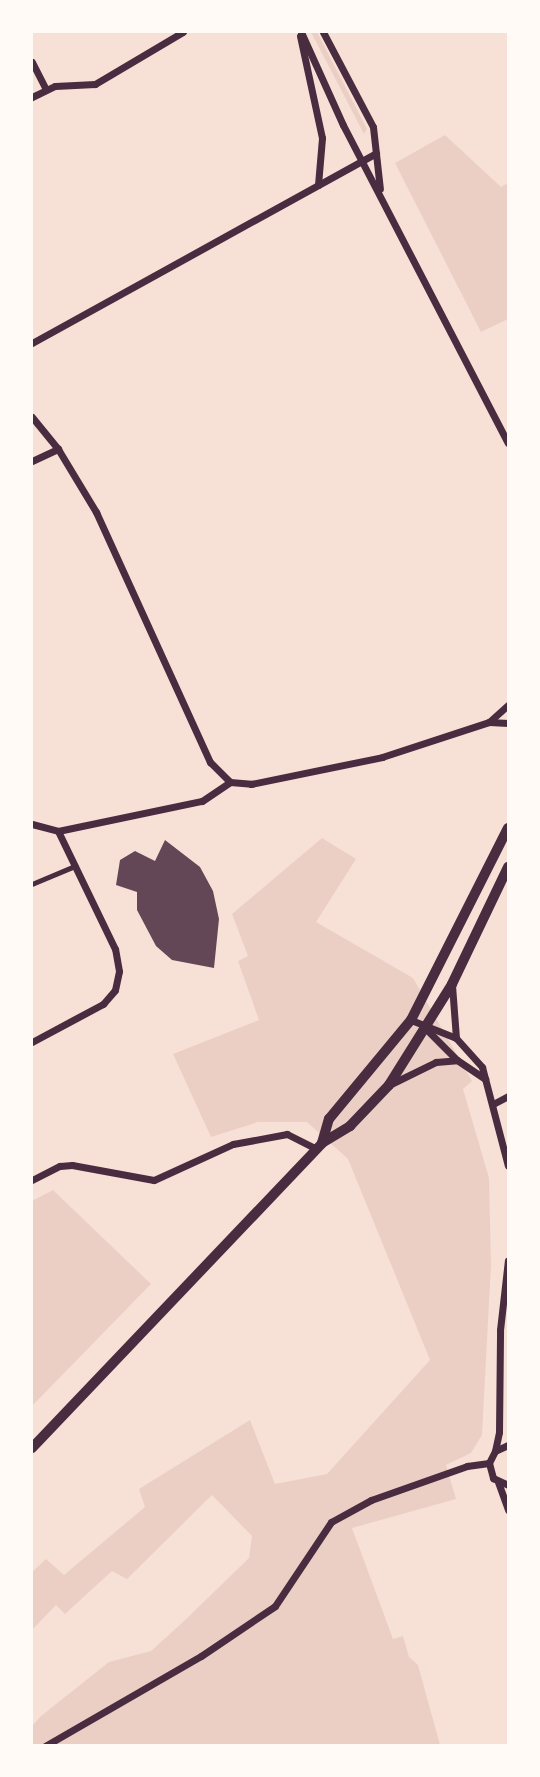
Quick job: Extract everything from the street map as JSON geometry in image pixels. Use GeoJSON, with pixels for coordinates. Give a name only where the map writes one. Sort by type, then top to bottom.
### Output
{"type":"FeatureCollection","features":[{"type":"Feature","properties":{"kind":"street"},"geometry":{"type":"LineString","coordinates":[[32,97],[46,89],[95,84],[183,32]]}},
{"type":"Feature","properties":{"kind":"street"},"geometry":{"type":"LineString","coordinates":[[300,32],[362,161],[509,443]]}},
{"type":"Feature","properties":{"kind":"street"},"geometry":{"type":"LineString","coordinates":[[300,32],[322,138],[318,185]]}},
{"type":"Feature","properties":{"kind":"street"},"geometry":{"type":"LineString","coordinates":[[323,32],[373,127],[380,193]]}},
{"type":"Feature","properties":{"kind":"street"},"geometry":{"type":"LineString","coordinates":[[32,62],[46,89]]}},
{"type":"Feature","properties":{"kind":"street"},"geometry":{"type":"LineString","coordinates":[[32,343],[376,153]]}},
{"type":"Feature","properties":{"kind":"street"},"geometry":{"type":"LineString","coordinates":[[32,417],[58,449],[96,512],[210,762],[230,782],[251,784],[382,757],[489,722],[509,723]]}},
{"type":"Feature","properties":{"kind":"street"},"geometry":{"type":"LineString","coordinates":[[32,461],[58,449]]}},
{"type":"Feature","properties":{"kind":"street"},"geometry":{"type":"LineString","coordinates":[[489,722],[509,705]]}},
{"type":"Feature","properties":{"kind":"street"},"geometry":{"type":"LineString","coordinates":[[32,824],[58,831],[202,801],[230,782]]}},
{"type":"Feature","properties":{"kind":"street"},"geometry":{"type":"LineString","coordinates":[[319,1146],[329,1119],[411,1020],[509,828]]}},
{"type":"Feature","properties":{"kind":"street"},"geometry":{"type":"LineString","coordinates":[[32,1042],[95,1010],[109,997],[118,980],[115,948],[58,831]]}},
{"type":"Feature","properties":{"kind":"street"},"geometry":{"type":"LineString","coordinates":[[32,1448],[319,1146],[350,1126],[389,1085],[427,1030],[509,867]]}},
{"type":"Feature","properties":{"kind":"street"},"geometry":{"type":"LineString","coordinates":[[452,984],[456,1038]]}},
{"type":"Feature","properties":{"kind":"street"},"geometry":{"type":"LineString","coordinates":[[411,1020],[427,1030],[457,1060],[485,1079]]}},
{"type":"Feature","properties":{"kind":"street"},"geometry":{"type":"LineString","coordinates":[[427,1030],[456,1038],[482,1067],[509,1166]]}},
{"type":"Feature","properties":{"kind":"street"},"geometry":{"type":"LineString","coordinates":[[389,1085],[436,1062],[457,1060]]}},
{"type":"Feature","properties":{"kind":"street"},"geometry":{"type":"LineString","coordinates":[[493,1104],[509,1096]]}},
{"type":"Feature","properties":{"kind":"street"},"geometry":{"type":"LineString","coordinates":[[32,1180],[60,1166],[72,1165],[154,1180],[233,1144],[287,1134],[319,1146]]}},
{"type":"Feature","properties":{"kind":"street"},"geometry":{"type":"LineString","coordinates":[[489,1463],[499,1432],[500,1330],[509,1260]]}},
{"type":"Feature","properties":{"kind":"street"},"geometry":{"type":"LineString","coordinates":[[495,1451],[509,1446]]}},
{"type":"Feature","properties":{"kind":"street"},"geometry":{"type":"LineString","coordinates":[[489,1463],[509,1510]]}},
{"type":"Feature","properties":{"kind":"street"},"geometry":{"type":"LineString","coordinates":[[45,1745],[201,1656],[275,1606],[331,1522],[371,1500],[467,1466],[489,1463]]}},
{"type":"Feature","properties":{"kind":"street"},"geometry":{"type":"LineString","coordinates":[[498,1482],[509,1485]]}},
{"type":"Feature","properties":{"kind":"lane"},"geometry":{"type":"LineString","coordinates":[[32,884],[75,866]]}},
{"type":"Feature","properties":{"kind":"shaded area"},"geometry":{"type":"Polygon","coordinates":[[[311,32],[317,32],[367,129],[364,134],[311,32]]]}},
{"type":"Feature","properties":{"kind":"shaded area"},"geometry":{"type":"Polygon","coordinates":[[[445,135],[501,187],[508,183],[508,319],[481,332],[395,163],[445,135]]]}},
{"type":"Feature","properties":{"kind":"shaded area"},"geometry":{"type":"Polygon","coordinates":[[[322,838],[356,859],[316,922],[413,978],[472,1081],[463,1089],[489,1178],[491,1265],[482,1435],[471,1453],[446,1465],[456,1499],[352,1528],[393,1639],[403,1636],[409,1657],[418,1665],[440,1745],[32,1745],[32,1726],[41,1716],[109,1662],[151,1651],[183,1622],[249,1558],[252,1536],[212,1495],[127,1579],[112,1571],[65,1614],[56,1605],[32,1630],[32,1572],[46,1559],[64,1575],[145,1507],[139,1489],[250,1420],[275,1484],[327,1474],[430,1360],[348,1159],[307,1122],[258,1122],[211,1137],[173,1054],[259,1020],[238,961],[248,956],[232,914],[322,838]]]}},
{"type":"Feature","properties":{"kind":"shaded area"},"geometry":{"type":"Polygon","coordinates":[[[53,1190],[151,1284],[32,1406],[32,1201],[53,1190]]]}},
{"type":"Feature","properties":{"kind":"building"},"geometry":{"type":"Polygon","coordinates":[[[165,840],[200,867],[213,891],[219,919],[214,968],[172,960],[156,946],[137,910],[137,892],[116,885],[120,860],[135,851],[155,861],[165,840]]]}}]}
